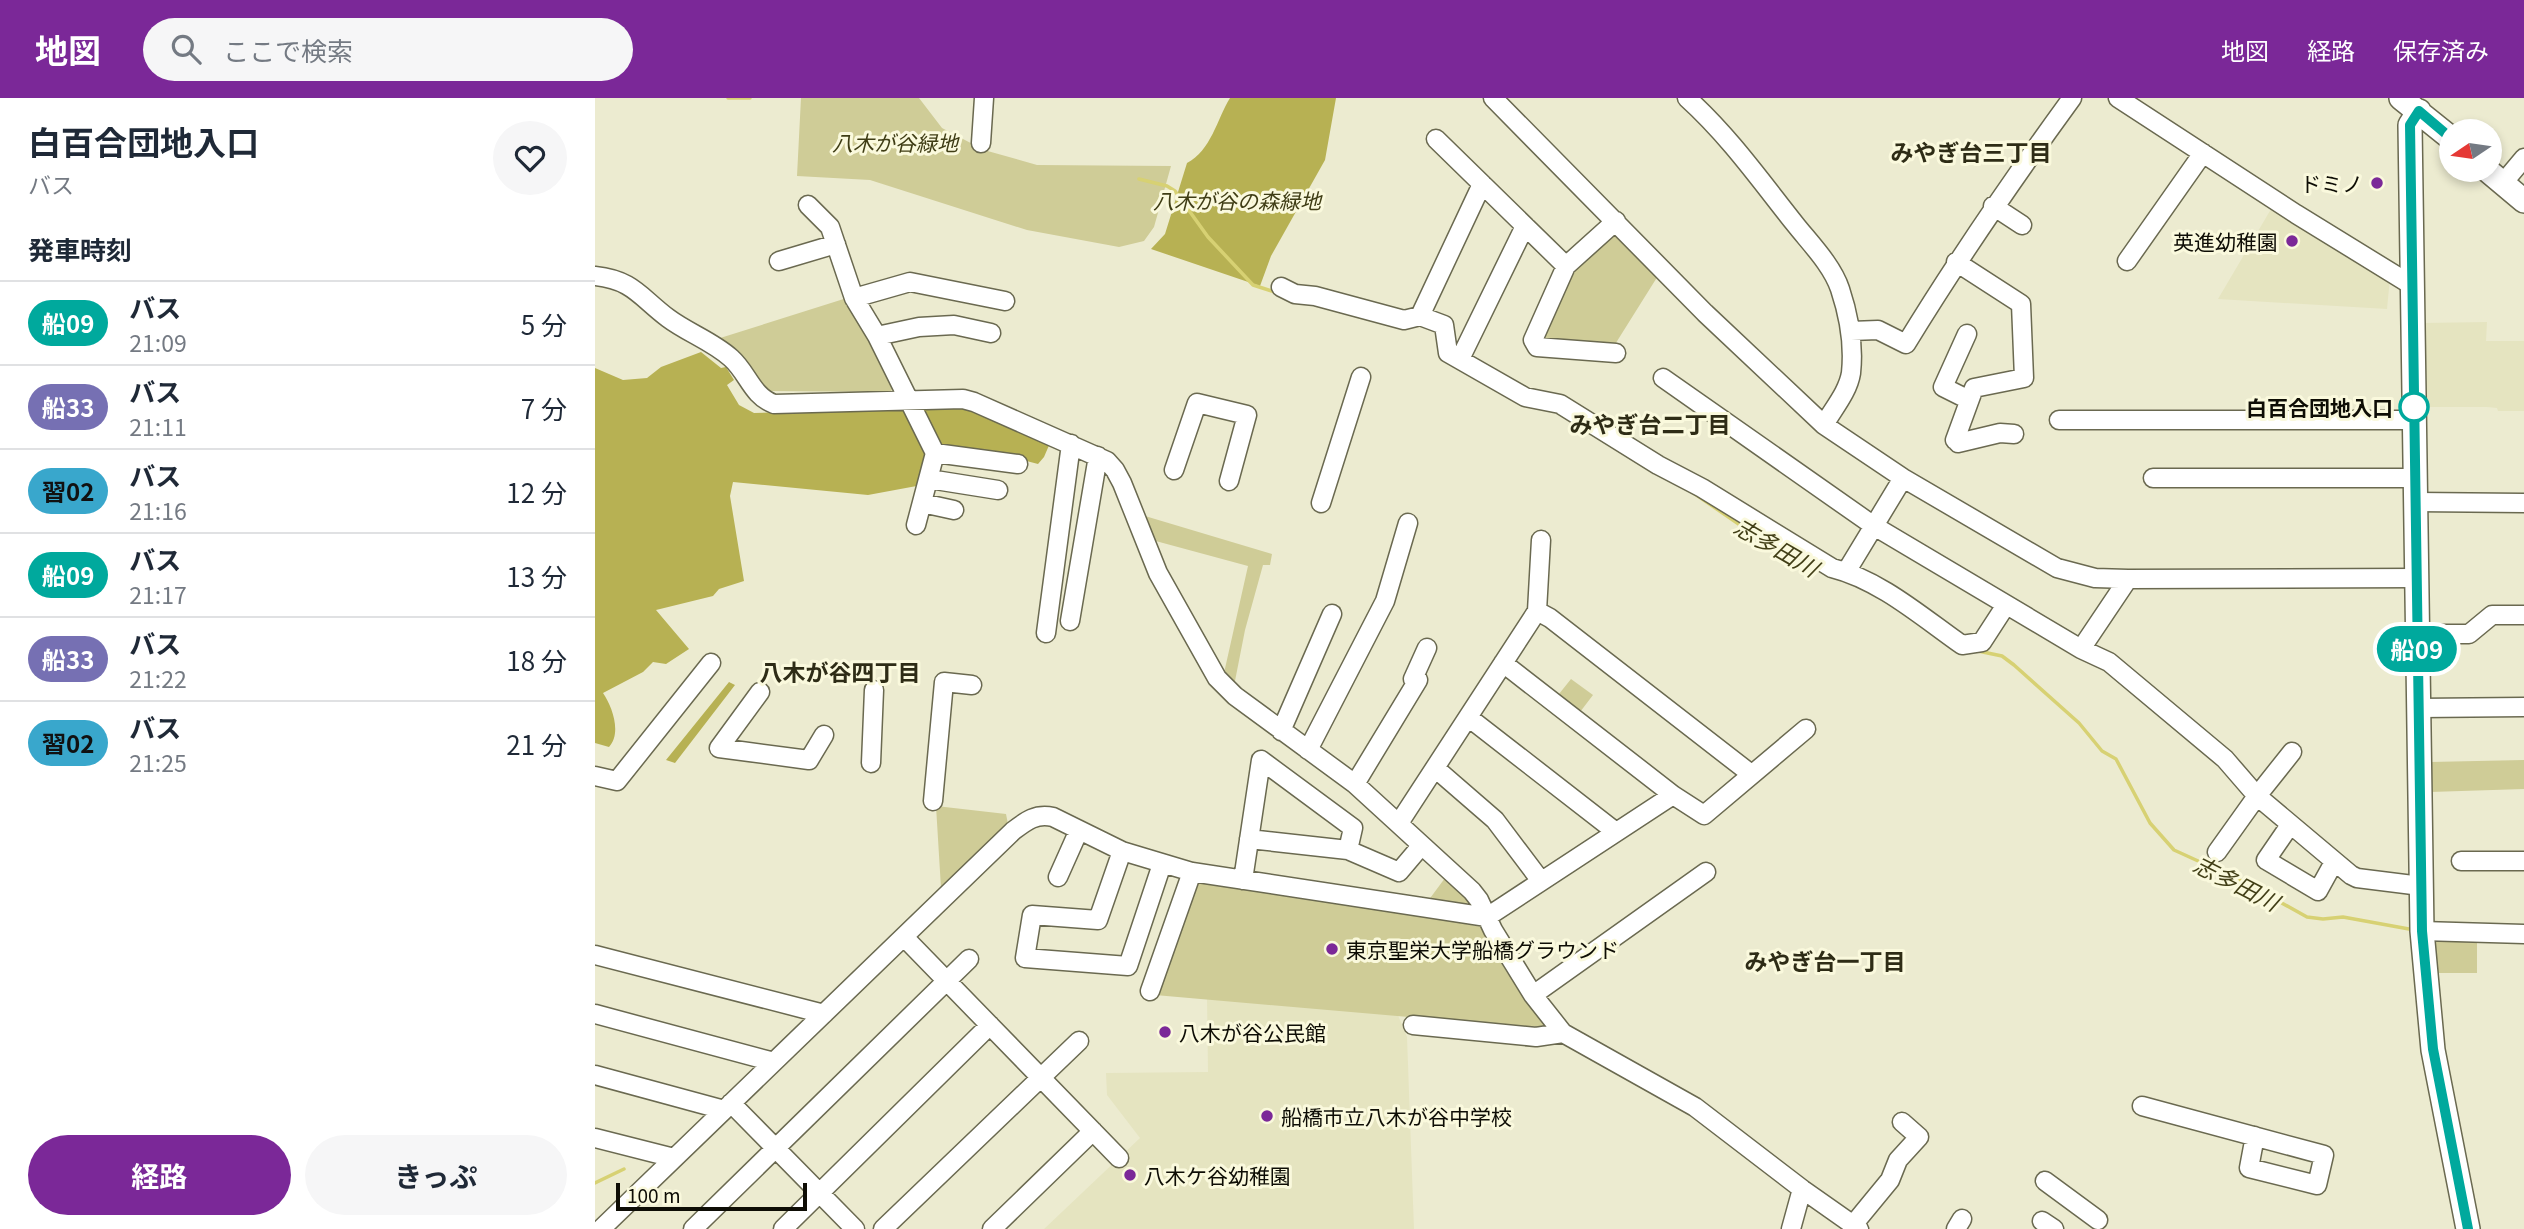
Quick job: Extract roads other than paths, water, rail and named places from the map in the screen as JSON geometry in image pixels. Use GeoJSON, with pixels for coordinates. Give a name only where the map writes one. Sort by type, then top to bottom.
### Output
{"type":"FeatureCollection","features":[{"type":"Feature","properties":{"kind":"main road"},"geometry":{"type":"LineString","coordinates":[[2410,105],[2439,128]]}},
{"type":"Feature","properties":{"kind":"main road"},"geometry":{"type":"LineString","coordinates":[[2410,105],[2422,931],[2433,1049],[2468,1229]]}},
{"type":"Feature","properties":{"kind":"main road"},"geometry":{"type":"LineString","coordinates":[[2501,182],[2524,201]]}},
{"type":"Feature","properties":{"kind":"street"},"geometry":{"type":"LineString","coordinates":[[981,143],[984,98]]}},
{"type":"Feature","properties":{"kind":"street"},"geometry":{"type":"LineString","coordinates":[[1493,98],[1705,313],[1824,425],[1903,478],[2057,568],[2095,578],[2129,579],[2416,578]]}},
{"type":"Feature","properties":{"kind":"street"},"geometry":{"type":"LineString","coordinates":[[1687,98],[1715,123],[1743,156],[1835,277],[1840,288],[1851,331],[1851,372],[1848,384],[1824,425]]}},
{"type":"Feature","properties":{"kind":"street"},"geometry":{"type":"LineString","coordinates":[[1851,331],[1878,330],[1906,344],[1993,206],[2072,98]]}},
{"type":"Feature","properties":{"kind":"street"},"geometry":{"type":"LineString","coordinates":[[2118,98],[2413,286]]}},
{"type":"Feature","properties":{"kind":"street"},"geometry":{"type":"LineString","coordinates":[[1436,139],[1566,266]]}},
{"type":"Feature","properties":{"kind":"street"},"geometry":{"type":"LineString","coordinates":[[2127,261],[2203,153]]}},
{"type":"Feature","properties":{"kind":"street"},"geometry":{"type":"LineString","coordinates":[[2503,172],[2524,158]]}},
{"type":"Feature","properties":{"kind":"street"},"geometry":{"type":"LineString","coordinates":[[1420,316],[1482,184]]}},
{"type":"Feature","properties":{"kind":"street"},"geometry":{"type":"LineString","coordinates":[[808,205],[825,220],[854,298],[877,336],[935,453],[916,525]]}},
{"type":"Feature","properties":{"kind":"street"},"geometry":{"type":"LineString","coordinates":[[1993,206],[2022,225]]}},
{"type":"Feature","properties":{"kind":"street"},"geometry":{"type":"LineString","coordinates":[[1616,221],[1566,266],[1533,340],[1537,347],[1616,353]]}},
{"type":"Feature","properties":{"kind":"street"},"geometry":{"type":"LineString","coordinates":[[1460,359],[1525,226]]}},
{"type":"Feature","properties":{"kind":"street"},"geometry":{"type":"LineString","coordinates":[[779,261],[836,244]]}},
{"type":"Feature","properties":{"kind":"street"},"geometry":{"type":"LineString","coordinates":[[1956,262],[2021,304],[2024,378],[1974,388],[1956,441],[2000,433],[2014,435]]}},
{"type":"Feature","properties":{"kind":"street"},"geometry":{"type":"LineString","coordinates":[[595,276],[623,281],[667,318],[708,341],[733,360],[764,400],[774,404],[963,399],[1098,456],[1115,470],[1122,483],[1158,573],[1213,671],[1235,696],[1355,784],[1472,891],[1533,995],[1563,1033],[1695,1107],[1856,1227],[1889,1180],[1898,1160],[1919,1137],[1902,1122]]}},
{"type":"Feature","properties":{"kind":"street"},"geometry":{"type":"LineString","coordinates":[[854,298],[910,282],[1005,301]]}},
{"type":"Feature","properties":{"kind":"street"},"geometry":{"type":"LineString","coordinates":[[1281,287],[1295,294],[1315,296],[1404,320],[1420,316],[1444,325],[1448,353],[1525,397],[1560,404],[1658,466],[1702,488],[1832,568],[1872,584],[1962,645],[1982,642],[2006,605]]}},
{"type":"Feature","properties":{"kind":"street"},"geometry":{"type":"LineString","coordinates":[[877,336],[919,327],[954,326],[991,333]]}},
{"type":"Feature","properties":{"kind":"street"},"geometry":{"type":"LineString","coordinates":[[1967,334],[1943,387],[1969,400]]}},
{"type":"Feature","properties":{"kind":"street"},"geometry":{"type":"LineString","coordinates":[[1321,503],[1361,377]]}},
{"type":"Feature","properties":{"kind":"street"},"geometry":{"type":"LineString","coordinates":[[1663,378],[1874,526],[2081,649],[2109,662],[2225,759],[2257,796],[2290,825],[2357,878],[2421,887]]}},
{"type":"Feature","properties":{"kind":"street"},"geometry":{"type":"LineString","coordinates":[[1174,470],[1197,403],[1247,415],[1229,481]]}},
{"type":"Feature","properties":{"kind":"street"},"geometry":{"type":"LineString","coordinates":[[2059,421],[2414,421]]}},
{"type":"Feature","properties":{"kind":"street"},"geometry":{"type":"LineString","coordinates":[[1046,633],[1071,444]]}},
{"type":"Feature","properties":{"kind":"street"},"geometry":{"type":"LineString","coordinates":[[935,453],[1018,464]]}},
{"type":"Feature","properties":{"kind":"street"},"geometry":{"type":"LineString","coordinates":[[1070,621],[1098,456]]}},
{"type":"Feature","properties":{"kind":"street"},"geometry":{"type":"LineString","coordinates":[[1846,572],[1903,478]]}},
{"type":"Feature","properties":{"kind":"street"},"geometry":{"type":"LineString","coordinates":[[2153,478],[2415,478]]}},
{"type":"Feature","properties":{"kind":"street"},"geometry":{"type":"LineString","coordinates":[[929,479],[999,490]]}},
{"type":"Feature","properties":{"kind":"street"},"geometry":{"type":"LineString","coordinates":[[2415,502],[2524,503]]}},
{"type":"Feature","properties":{"kind":"street"},"geometry":{"type":"LineString","coordinates":[[922,503],[954,510]]}},
{"type":"Feature","properties":{"kind":"street"},"geometry":{"type":"LineString","coordinates":[[1308,750],[1385,601],[1408,523]]}},
{"type":"Feature","properties":{"kind":"street"},"geometry":{"type":"LineString","coordinates":[[1399,823],[1537,611],[1541,540]]}},
{"type":"Feature","properties":{"kind":"street"},"geometry":{"type":"LineString","coordinates":[[2081,649],[2129,579]]}},
{"type":"Feature","properties":{"kind":"street"},"geometry":{"type":"LineString","coordinates":[[1537,611],[1550,618],[1751,774]]}},
{"type":"Feature","properties":{"kind":"street"},"geometry":{"type":"LineString","coordinates":[[1281,731],[1332,614]]}},
{"type":"Feature","properties":{"kind":"street"},"geometry":{"type":"LineString","coordinates":[[2417,634],[2469,634],[2492,615],[2524,615]]}},
{"type":"Feature","properties":{"kind":"street"},"geometry":{"type":"LineString","coordinates":[[1355,784],[1417,680],[1413,679],[1427,648]]}},
{"type":"Feature","properties":{"kind":"street"},"geometry":{"type":"LineString","coordinates":[[595,776],[617,781],[711,663]]}},
{"type":"Feature","properties":{"kind":"street"},"geometry":{"type":"LineString","coordinates":[[1503,663],[1673,795],[1704,815],[1806,729]]}},
{"type":"Feature","properties":{"kind":"street"},"geometry":{"type":"LineString","coordinates":[[933,801],[944,682],[972,685]]}},
{"type":"Feature","properties":{"kind":"street"},"geometry":{"type":"LineString","coordinates":[[871,763],[874,690]]}},
{"type":"Feature","properties":{"kind":"street"},"geometry":{"type":"LineString","coordinates":[[760,692],[719,748],[809,760],[824,734]]}},
{"type":"Feature","properties":{"kind":"street"},"geometry":{"type":"LineString","coordinates":[[2419,708],[2524,707]]}},
{"type":"Feature","properties":{"kind":"street"},"geometry":{"type":"LineString","coordinates":[[1468,717],[1616,832]]}},
{"type":"Feature","properties":{"kind":"street"},"geometry":{"type":"LineString","coordinates":[[2217,852],[2292,752]]}},
{"type":"Feature","properties":{"kind":"street"},"geometry":{"type":"LineString","coordinates":[[1243,880],[1261,760],[1353,828],[1347,850]]}},
{"type":"Feature","properties":{"kind":"street"},"geometry":{"type":"LineString","coordinates":[[1435,768],[1495,820],[1541,881]]}},
{"type":"Feature","properties":{"kind":"street"},"geometry":{"type":"LineString","coordinates":[[601,1229],[1028,819],[1045,815],[1122,851],[1192,872],[1487,917],[1673,795]]}},
{"type":"Feature","properties":{"kind":"street"},"geometry":{"type":"LineString","coordinates":[[2290,825],[2266,860],[2318,891],[2334,862]]}},
{"type":"Feature","properties":{"kind":"street"},"geometry":{"type":"LineString","coordinates":[[1058,877],[1079,830]]}},
{"type":"Feature","properties":{"kind":"street"},"geometry":{"type":"LineString","coordinates":[[1249,839],[1347,850],[1399,872],[1421,846]]}},
{"type":"Feature","properties":{"kind":"street"},"geometry":{"type":"LineString","coordinates":[[1122,851],[1098,920],[1032,915],[1025,958],[1128,966],[1162,864]]}},
{"type":"Feature","properties":{"kind":"street"},"geometry":{"type":"LineString","coordinates":[[2461,861],[2524,861]]}},
{"type":"Feature","properties":{"kind":"street"},"geometry":{"type":"LineString","coordinates":[[1150,991],[1192,872]]}},
{"type":"Feature","properties":{"kind":"street"},"geometry":{"type":"LineString","coordinates":[[1533,995],[1706,872]]}},
{"type":"Feature","properties":{"kind":"street"},"geometry":{"type":"LineString","coordinates":[[2422,931],[2524,934]]}},
{"type":"Feature","properties":{"kind":"street"},"geometry":{"type":"LineString","coordinates":[[904,937],[1119,1158]]}},
{"type":"Feature","properties":{"kind":"street"},"geometry":{"type":"LineString","coordinates":[[595,955],[824,1014]]}},
{"type":"Feature","properties":{"kind":"street"},"geometry":{"type":"LineString","coordinates":[[693,1229],[969,959]]}},
{"type":"Feature","properties":{"kind":"street"},"geometry":{"type":"LineString","coordinates":[[595,1014],[774,1062]]}},
{"type":"Feature","properties":{"kind":"street"},"geometry":{"type":"LineString","coordinates":[[783,1229],[990,1025]]}},
{"type":"Feature","properties":{"kind":"street"},"geometry":{"type":"LineString","coordinates":[[1413,1026],[1536,1037],[1563,1033]]}},
{"type":"Feature","properties":{"kind":"street"},"geometry":{"type":"LineString","coordinates":[[883,1229],[1079,1041]]}},
{"type":"Feature","properties":{"kind":"street"},"geometry":{"type":"LineString","coordinates":[[595,1075],[728,1107],[775,1148],[855,1229]]}},
{"type":"Feature","properties":{"kind":"street"},"geometry":{"type":"LineString","coordinates":[[2142,1106],[2255,1136]]}},
{"type":"Feature","properties":{"kind":"street"},"geometry":{"type":"LineString","coordinates":[[992,1229],[1093,1131]]}},
{"type":"Feature","properties":{"kind":"street"},"geometry":{"type":"LineString","coordinates":[[595,1138],[674,1158]]}},
{"type":"Feature","properties":{"kind":"street"},"geometry":{"type":"LineString","coordinates":[[2045,1181],[2098,1220]]}},
{"type":"Feature","properties":{"kind":"street"},"geometry":{"type":"LineString","coordinates":[[1791,1229],[1802,1189]]}},
{"type":"Feature","properties":{"kind":"waterway","name":"志多田川"},"geometry":{"type":"LineString","coordinates":[[728,98],[750,98]]}},
{"type":"Feature","properties":{"kind":"waterway","name":"志多田川"},"geometry":{"type":"LineString","coordinates":[[1139,179],[1167,186],[1175,191],[1208,237],[1253,285],[1278,293]]}},
{"type":"Feature","properties":{"kind":"waterway","name":"志多田川"},"geometry":{"type":"LineString","coordinates":[[1692,492],[1743,527],[1811,565]]}},
{"type":"Feature","properties":{"kind":"waterway","name":"志多田川"},"geometry":{"type":"LineString","coordinates":[[1978,651],[2002,656],[2014,665],[2079,723],[2102,751],[2116,759],[2150,823],[2174,850],[2242,881],[2307,917],[2343,917],[2409,929]]}},
{"type":"Feature","properties":{"kind":"waterway"},"geometry":{"type":"LineString","coordinates":[[595,1183],[624,1169]]}},
{"type":"Feature","properties":{"kind":"place","name":"ドミノ"},"geometry":{"type":"Point","coordinates":[2377,183]}},
{"type":"Feature","properties":{"kind":"place","name":"英進幼稚園"},"geometry":{"type":"Point","coordinates":[2292,241]}},
{"type":"Feature","properties":{"kind":"place","name":"白百合団地入口"},"geometry":{"type":"Point","coordinates":[2414,407]}},
{"type":"Feature","properties":{"kind":"place","name":"東京聖栄大学船橋グラウンド"},"geometry":{"type":"Point","coordinates":[1332,949]}},
{"type":"Feature","properties":{"kind":"place","name":"八木が谷公民館"},"geometry":{"type":"Point","coordinates":[1165,1032]}},
{"type":"Feature","properties":{"kind":"place","name":"船橋市立八木が谷中学校"},"geometry":{"type":"Point","coordinates":[1267,1116]}},
{"type":"Feature","properties":{"kind":"place","name":"八木ケ谷幼稚園"},"geometry":{"type":"Point","coordinates":[1130,1175]}},
{"type":"Feature","properties":{"kind":"district","name":"みやぎ台三丁目"},"geometry":{"type":"Point","coordinates":[1971,151]}},
{"type":"Feature","properties":{"kind":"district","name":"みやぎ台二丁目"},"geometry":{"type":"Point","coordinates":[1650,423]}},
{"type":"Feature","properties":{"kind":"district","name":"八木が谷四丁目"},"geometry":{"type":"Point","coordinates":[840,671]}},
{"type":"Feature","properties":{"kind":"district","name":"みやぎ台一丁目"},"geometry":{"type":"Point","coordinates":[1825,960]}},
{"type":"Feature","properties":{"kind":"park label","name":"八木が谷緑地"},"geometry":{"type":"Point","coordinates":[895,142]}},
{"type":"Feature","properties":{"kind":"park label","name":"八木が谷の森緑地"},"geometry":{"type":"Point","coordinates":[1237,200]}}]}
